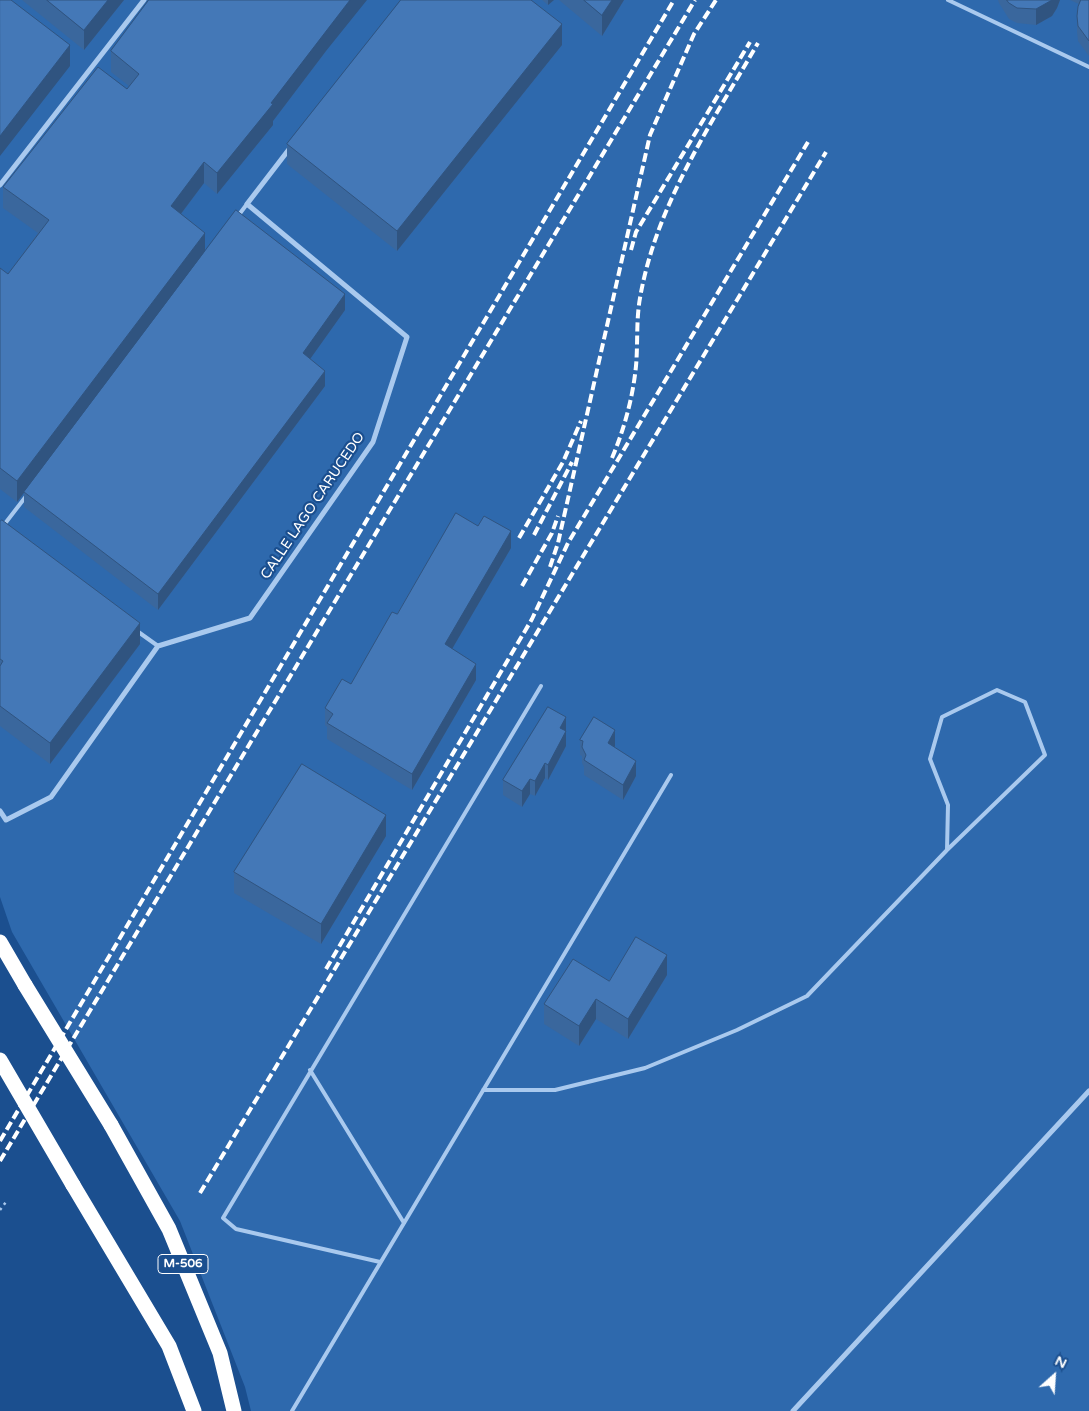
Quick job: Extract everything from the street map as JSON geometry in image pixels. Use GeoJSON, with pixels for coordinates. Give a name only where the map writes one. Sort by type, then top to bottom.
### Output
{"type":"FeatureCollection","features":[{"type":"Feature","properties":{"kind":"highway","name":"M-506"},"geometry":{"type":"LineString","coordinates":[[0,942],[111,1125],[169,1229],[220,1353],[234,1411]]}},
{"type":"Feature","properties":{"kind":"highway"},"geometry":{"type":"LineString","coordinates":[[0,1060],[169,1346],[194,1411]]}},
{"type":"Feature","properties":{"kind":"street"},"geometry":{"type":"LineString","coordinates":[[0,185],[144,0]]}},
{"type":"Feature","properties":{"kind":"street"},"geometry":{"type":"LineString","coordinates":[[247,204],[294,141]]}},
{"type":"Feature","properties":{"kind":"street","name":"CALLE LAGO CARUCEDO"},"geometry":{"type":"LineString","coordinates":[[158,646],[250,618],[373,442],[407,337],[247,204]]}},
{"type":"Feature","properties":{"kind":"street"},"geometry":{"type":"LineString","coordinates":[[0,811],[6,820],[51,797],[158,646]]}},
{"type":"Feature","properties":{"kind":"street"},"geometry":{"type":"LineString","coordinates":[[793,1411],[1089,1091]]}},
{"type":"Feature","properties":{"kind":"lane"},"geometry":{"type":"LineString","coordinates":[[948,0],[1089,67]]}},
{"type":"Feature","properties":{"kind":"lane"},"geometry":{"type":"LineString","coordinates":[[235,220],[247,204]]}},
{"type":"Feature","properties":{"kind":"lane"},"geometry":{"type":"LineString","coordinates":[[8,536],[0,530],[30,490]]}},
{"type":"Feature","properties":{"kind":"lane"},"geometry":{"type":"LineString","coordinates":[[134,629],[158,646]]}},
{"type":"Feature","properties":{"kind":"lane"},"geometry":{"type":"LineString","coordinates":[[380,1262],[236,1230],[223,1218],[541,686]]}},
{"type":"Feature","properties":{"kind":"lane"},"geometry":{"type":"LineString","coordinates":[[483,1090],[555,1090],[645,1068],[737,1030],[807,996],[947,850],[1045,755],[1025,702],[997,690],[942,717],[930,759],[948,805],[947,850]]}},
{"type":"Feature","properties":{"kind":"lane"},"geometry":{"type":"LineString","coordinates":[[292,1411],[671,775]]}},
{"type":"Feature","properties":{"kind":"lane"},"geometry":{"type":"LineString","coordinates":[[310,1070],[404,1223]]}},
{"type":"Feature","properties":{"kind":"path"},"geometry":{"type":"LineString","coordinates":[[0,1210],[6,1202]]}},
{"type":"Feature","properties":{"kind":"shaded area"},"geometry":{"type":"Polygon","coordinates":[[[0,0],[1089,0],[1089,1411],[251,1411],[245,1387],[180,1221],[12,932],[0,897],[0,0]]]}},
{"type":"Feature","properties":{"kind":"building"},"geometry":{"type":"Polygon","coordinates":[[[0,0],[11,0],[70,45],[0,136],[0,0]]]}},
{"type":"Feature","properties":{"kind":"building"},"geometry":{"type":"Polygon","coordinates":[[[47,0],[108,0],[84,30],[47,0]]]}},
{"type":"Feature","properties":{"kind":"building"},"geometry":{"type":"Polygon","coordinates":[[[149,0],[350,0],[271,103],[273,104],[217,173],[204,162],[171,206],[205,233],[17,481],[0,468],[0,268],[8,274],[49,220],[3,187],[98,67],[127,89],[139,74],[111,51],[149,0]]]}},
{"type":"Feature","properties":{"kind":"building"},"geometry":{"type":"Polygon","coordinates":[[[401,0],[531,0],[562,24],[397,231],[287,144],[401,0]]]}},
{"type":"Feature","properties":{"kind":"building"},"geometry":{"type":"Polygon","coordinates":[[[584,0],[612,0],[602,15],[584,0]]]}},
{"type":"Feature","properties":{"kind":"building"},"geometry":{"type":"Polygon","coordinates":[[[1007,0],[1052,0],[1036,9],[1017,8],[1007,0]]]}},
{"type":"Feature","properties":{"kind":"building"},"geometry":{"type":"Polygon","coordinates":[[[1081,0],[1089,0],[1089,41],[1078,26],[1078,7],[1081,0]]]}},
{"type":"Feature","properties":{"kind":"building"},"geometry":{"type":"Polygon","coordinates":[[[236,210],[345,294],[303,353],[325,371],[158,594],[24,492],[236,210]]]}},
{"type":"Feature","properties":{"kind":"building"},"geometry":{"type":"Polygon","coordinates":[[[456,513],[478,526],[484,516],[511,531],[445,644],[476,664],[412,774],[327,723],[333,714],[325,708],[342,679],[351,684],[392,612],[397,614],[456,513]]]}},
{"type":"Feature","properties":{"kind":"building"},"geometry":{"type":"Polygon","coordinates":[[[2,520],[140,623],[50,743],[0,706],[0,666],[3,661],[0,659],[0,522],[2,520]]]}},
{"type":"Feature","properties":{"kind":"building"},"geometry":{"type":"Polygon","coordinates":[[[548,707],[566,717],[560,728],[566,731],[548,765],[545,763],[535,781],[530,779],[522,791],[503,780],[548,707]]]}},
{"type":"Feature","properties":{"kind":"building"},"geometry":{"type":"Polygon","coordinates":[[[594,717],[615,730],[608,743],[636,761],[623,785],[584,760],[586,755],[582,747],[583,741],[580,740],[594,717]]]}},
{"type":"Feature","properties":{"kind":"building"},"geometry":{"type":"Polygon","coordinates":[[[302,764],[386,815],[321,924],[234,872],[302,764]]]}},
{"type":"Feature","properties":{"kind":"building"},"geometry":{"type":"Polygon","coordinates":[[[636,937],[667,955],[628,1019],[596,999],[579,1026],[544,1004],[573,959],[609,981],[636,937]]]}},
{"type":"Feature","properties":{"kind":"railway"},"geometry":{"type":"LineString","coordinates":[[0,1141],[674,0]]}},
{"type":"Feature","properties":{"kind":"railway"},"geometry":{"type":"LineString","coordinates":[[0,1161],[695,0]]}},
{"type":"Feature","properties":{"kind":"railway"},"geometry":{"type":"LineString","coordinates":[[550,567],[558,543],[650,135],[694,34],[716,0]]}},
{"type":"Feature","properties":{"kind":"railway"},"geometry":{"type":"LineString","coordinates":[[631,250],[636,232],[750,42]]}},
{"type":"Feature","properties":{"kind":"railway"},"geometry":{"type":"LineString","coordinates":[[612,458],[624,425],[635,378],[640,298],[659,230],[687,166],[758,43]]}},
{"type":"Feature","properties":{"kind":"railway"},"geometry":{"type":"LineString","coordinates":[[326,969],[532,619],[568,543],[808,142]]}},
{"type":"Feature","properties":{"kind":"railway"},"geometry":{"type":"LineString","coordinates":[[200,1193],[826,152]]}},
{"type":"Feature","properties":{"kind":"railway"},"geometry":{"type":"LineString","coordinates":[[519,538],[563,462],[581,421]]}},
{"type":"Feature","properties":{"kind":"railway"},"geometry":{"type":"LineString","coordinates":[[534,535],[572,462]]}},
{"type":"Feature","properties":{"kind":"railway"},"geometry":{"type":"LineString","coordinates":[[522,586],[552,533],[558,516]]}}]}
